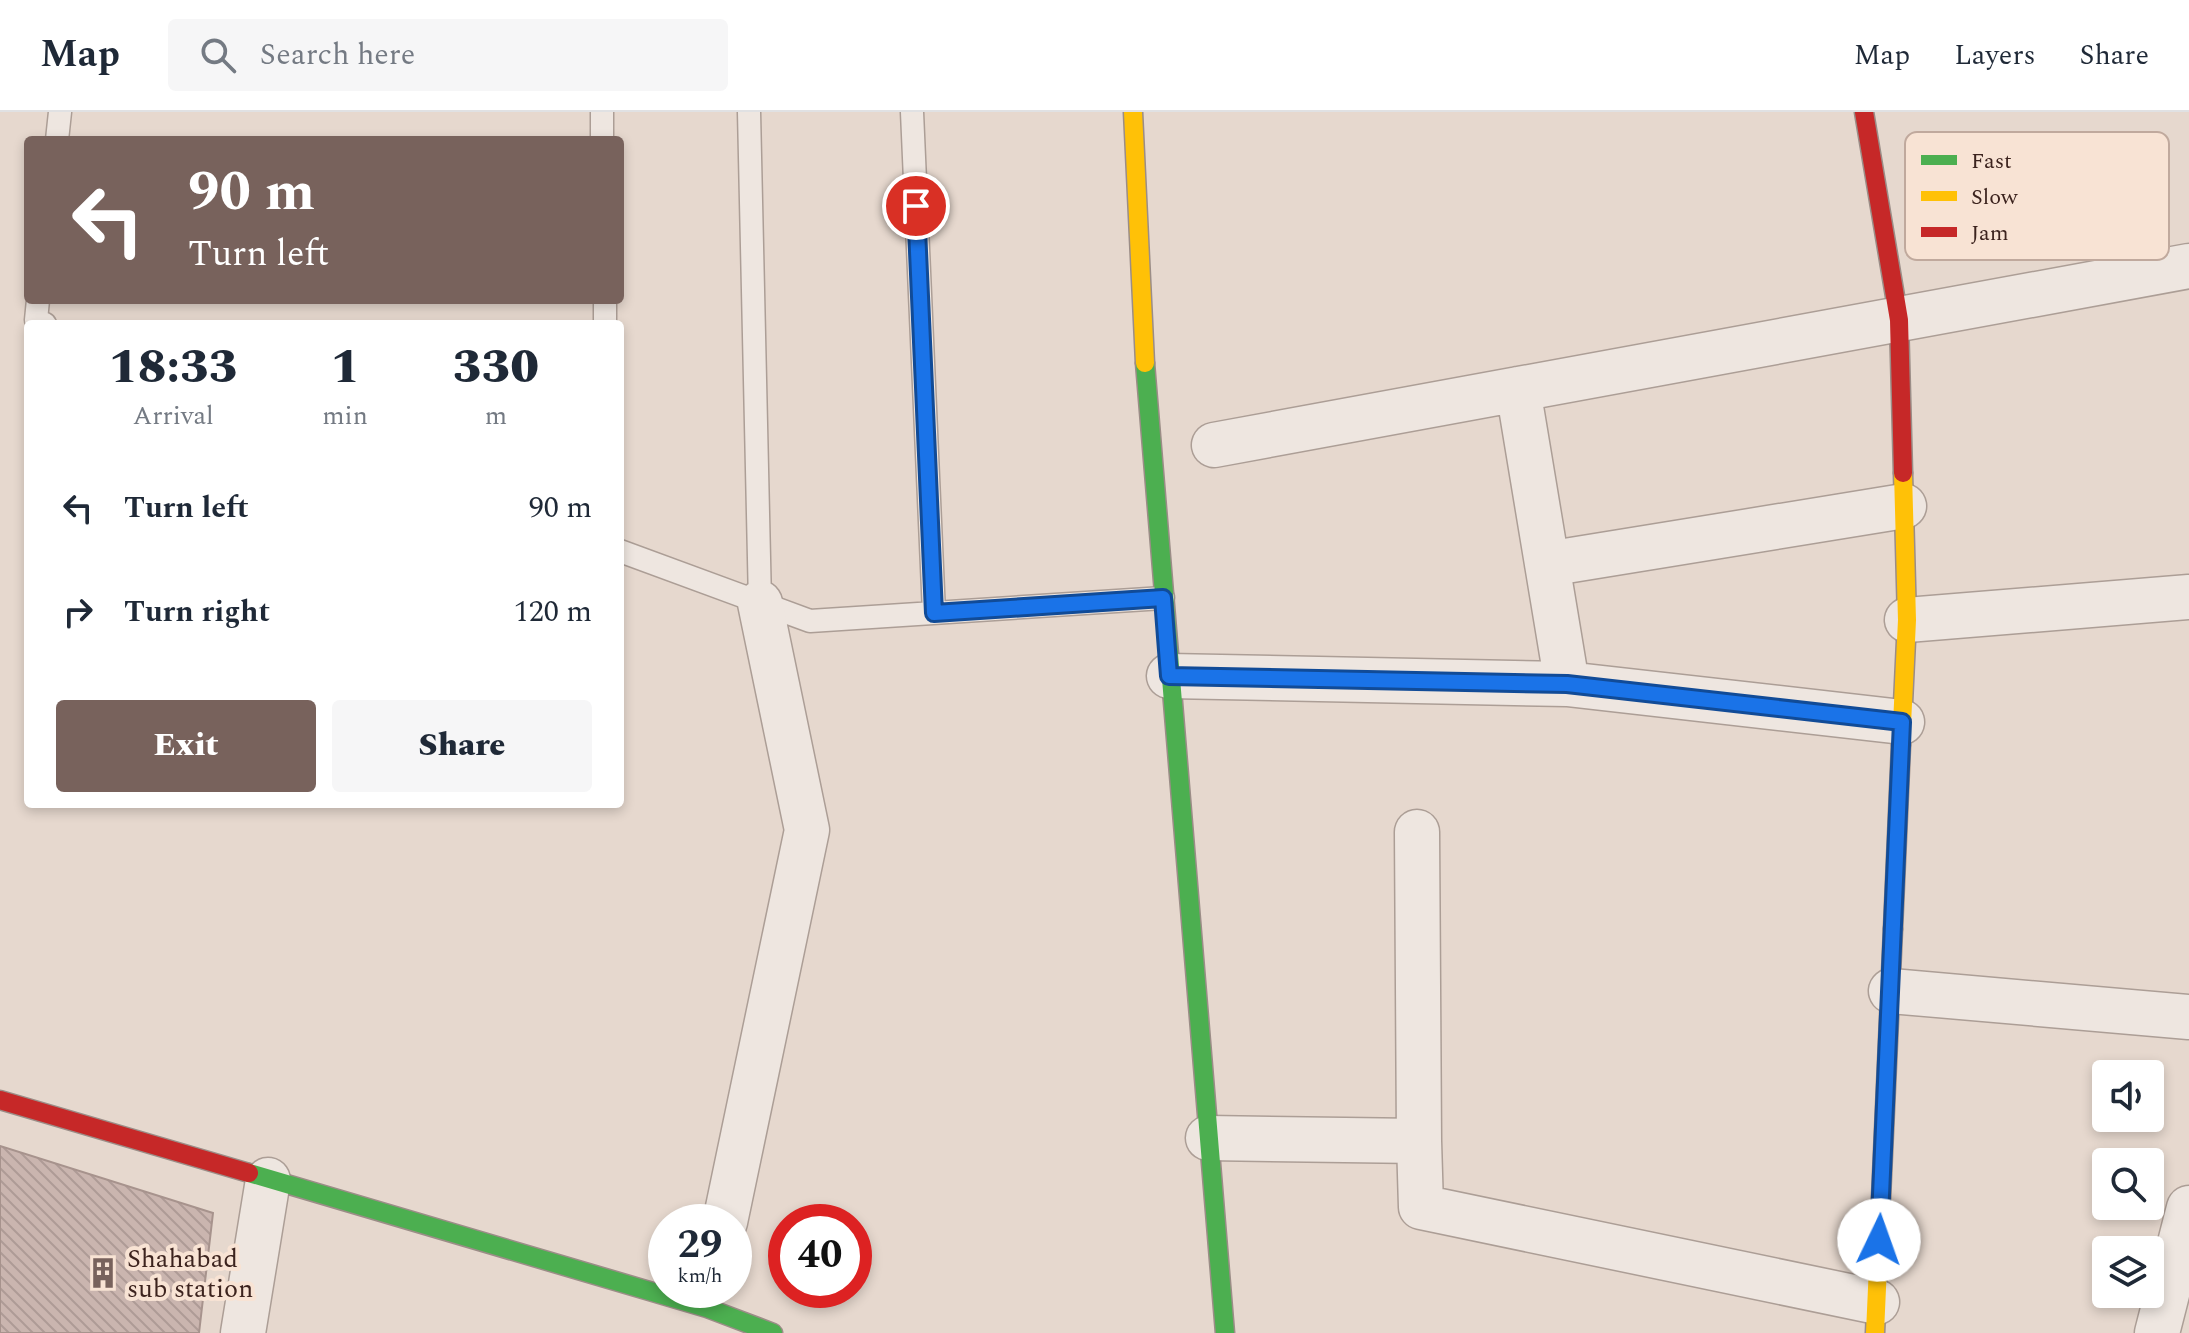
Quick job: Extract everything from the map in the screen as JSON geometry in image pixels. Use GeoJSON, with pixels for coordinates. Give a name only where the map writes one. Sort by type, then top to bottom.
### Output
{"type":"FeatureCollection","features":[{"type":"Feature","properties":{"kind":"street"},"geometry":{"type":"LineString","coordinates":[[1133,112],[1149,434],[1225,1333]]}},
{"type":"Feature","properties":{"kind":"street"},"geometry":{"type":"LineString","coordinates":[[1417,832],[1421,1207],[1876,1317],[1907,620],[1899,320],[1864,112]]}},
{"type":"Feature","properties":{"kind":"street"},"geometry":{"type":"LineString","coordinates":[[1214,445],[2189,266]]}},
{"type":"Feature","properties":{"kind":"street"},"geometry":{"type":"LineString","coordinates":[[1518,389],[1567,684]]}},
{"type":"Feature","properties":{"kind":"street"},"geometry":{"type":"LineString","coordinates":[[1547,564],[1904,506]]}},
{"type":"Feature","properties":{"kind":"street"},"geometry":{"type":"LineString","coordinates":[[1907,620],[2189,597]]}},
{"type":"Feature","properties":{"kind":"street"},"geometry":{"type":"LineString","coordinates":[[729,1204],[807,830],[760,603]]}},
{"type":"Feature","properties":{"kind":"street"},"geometry":{"type":"LineString","coordinates":[[1169,676],[1567,684],[1902,722]]}},
{"type":"Feature","properties":{"kind":"street"},"geometry":{"type":"LineString","coordinates":[[1891,991],[2189,1017]]}},
{"type":"Feature","properties":{"kind":"street"},"geometry":{"type":"LineString","coordinates":[[0,1100],[268,1180],[648,1283]]}},
{"type":"Feature","properties":{"kind":"street"},"geometry":{"type":"LineString","coordinates":[[1208,1138],[1419,1141]]}},
{"type":"Feature","properties":{"kind":"street"},"geometry":{"type":"LineString","coordinates":[[243,1333],[268,1180]]}},
{"type":"Feature","properties":{"kind":"street"},"geometry":{"type":"LineString","coordinates":[[2157,1333],[2189,1208]]}},
{"type":"Feature","properties":{"kind":"street"},"geometry":{"type":"LineString","coordinates":[[726,1308],[773,1333]]}},
{"type":"Feature","properties":{"kind":"lane"},"geometry":{"type":"LineString","coordinates":[[57,136],[60,112]]}},
{"type":"Feature","properties":{"kind":"lane"},"geometry":{"type":"LineString","coordinates":[[602,112],[602,136]]}},
{"type":"Feature","properties":{"kind":"lane"},"geometry":{"type":"LineString","coordinates":[[749,112],[760,603]]}},
{"type":"Feature","properties":{"kind":"lane"},"geometry":{"type":"LineString","coordinates":[[912,112],[934,613]]}},
{"type":"Feature","properties":{"kind":"lane"},"geometry":{"type":"LineString","coordinates":[[624,552],[810,621],[1163,598]]}},
{"type":"Feature","properties":{"kind":"building","name":"Shahabad sub station"},"geometry":{"type":"Polygon","coordinates":[[[0,1146],[213,1213],[199,1333],[0,1333],[0,1146]]]}},
{"type":"Feature","properties":{"kind":"traffic: fast"},"geometry":{"type":"LineString","coordinates":[[1145,363],[1225,1333]]}},
{"type":"Feature","properties":{"kind":"traffic: fast"},"geometry":{"type":"LineString","coordinates":[[249,1173],[707,1308],[773,1333]]}},
{"type":"Feature","properties":{"kind":"traffic: slow"},"geometry":{"type":"LineString","coordinates":[[1133,112],[1145,363]]}},
{"type":"Feature","properties":{"kind":"traffic: slow"},"geometry":{"type":"LineString","coordinates":[[1901,745],[1907,620],[1903,473]]}},
{"type":"Feature","properties":{"kind":"traffic: slow"},"geometry":{"type":"LineString","coordinates":[[1875,1333],[1893,929]]}},
{"type":"Feature","properties":{"kind":"traffic: jam"},"geometry":{"type":"LineString","coordinates":[[1864,112],[1899,320],[1903,473]]}},
{"type":"Feature","properties":{"kind":"traffic: jam"},"geometry":{"type":"LineString","coordinates":[[1893,929],[1901,745]]}},
{"type":"Feature","properties":{"kind":"traffic: jam"},"geometry":{"type":"LineString","coordinates":[[0,1100],[249,1173]]}},
{"type":"Feature","properties":{"kind":"place","name":"Shahabad sub station"},"geometry":{"type":"Point","coordinates":[103,1273]}},
{"type":"Feature","properties":{"kind":"route"},"geometry":{"type":"LineString","coordinates":[[916,206],[934,613],[1163,598],[1169,676],[1567,684],[1902,722],[1879,1240]]}}]}
